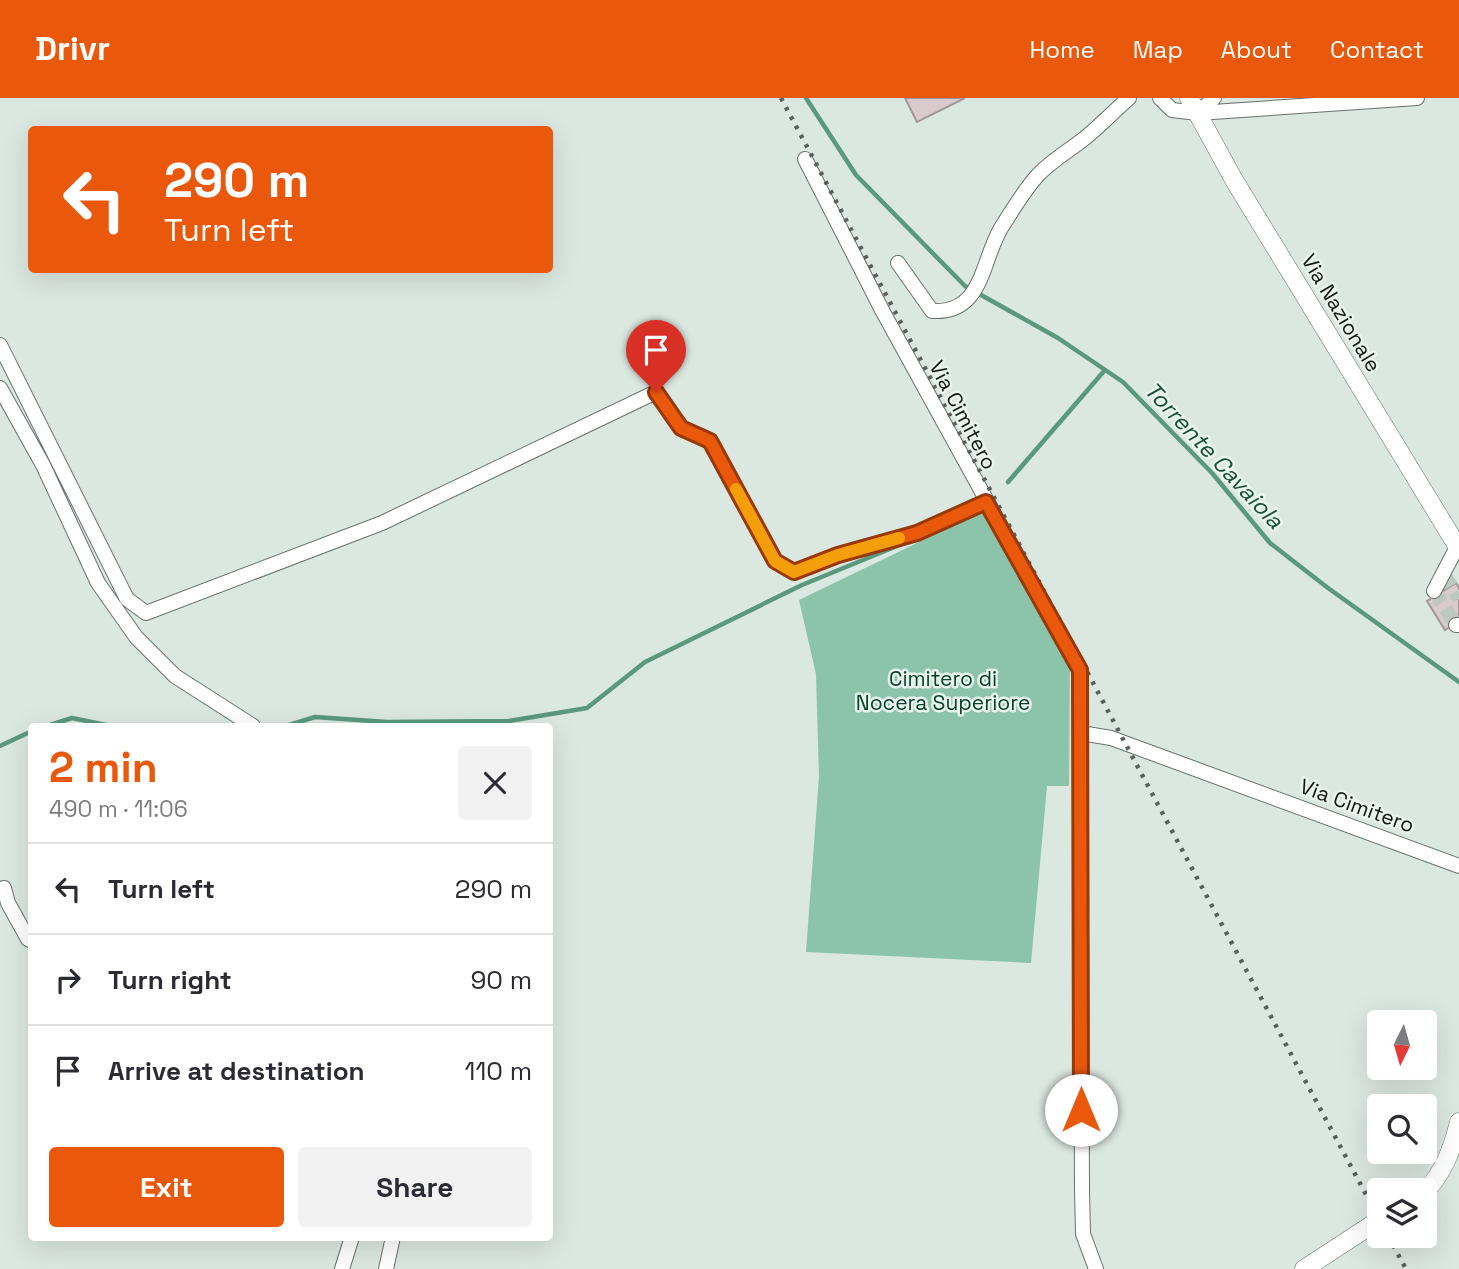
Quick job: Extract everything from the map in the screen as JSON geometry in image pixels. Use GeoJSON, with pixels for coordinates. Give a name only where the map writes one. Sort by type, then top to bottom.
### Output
{"type":"FeatureCollection","features":[{"type":"Feature","properties":{"kind":"main road","name":"Via Nazionale"},"geometry":{"type":"LineString","coordinates":[[1195,103],[1248,203],[1458,548]]}},
{"type":"Feature","properties":{"kind":"main road"},"geometry":{"type":"LineString","coordinates":[[1437,1179],[1452,1149],[1459,1122]]}},
{"type":"Feature","properties":{"kind":"main road"},"geometry":{"type":"LineString","coordinates":[[1304,1269],[1367,1227]]}},
{"type":"Feature","properties":{"kind":"street"},"geometry":{"type":"LineString","coordinates":[[898,263],[932,311],[945,312],[958,308],[972,293],[988,262],[991,246],[1039,174],[1129,98]]}},
{"type":"Feature","properties":{"kind":"street"},"geometry":{"type":"LineString","coordinates":[[1160,98],[1172,110],[1214,98]]}},
{"type":"Feature","properties":{"kind":"street"},"geometry":{"type":"LineString","coordinates":[[1195,103],[1417,98]]}},
{"type":"Feature","properties":{"kind":"street","name":"Via Cimitero"},"geometry":{"type":"LineString","coordinates":[[805,159],[883,312],[1080,670],[1083,1234],[1096,1269]]}},
{"type":"Feature","properties":{"kind":"street"},"geometry":{"type":"LineString","coordinates":[[0,345],[127,599],[146,613],[382,523],[656,392],[681,428],[710,441],[775,561],[794,572],[838,555],[917,533],[986,502]]}},
{"type":"Feature","properties":{"kind":"street"},"geometry":{"type":"LineString","coordinates":[[0,388],[43,465],[98,583],[136,637],[175,676],[247,723]]}},
{"type":"Feature","properties":{"kind":"street"},"geometry":{"type":"LineString","coordinates":[[1434,592],[1458,548]]}},
{"type":"Feature","properties":{"kind":"street","name":"Via Cimitero"},"geometry":{"type":"LineString","coordinates":[[1081,733],[1111,738],[1459,866]]}},
{"type":"Feature","properties":{"kind":"street"},"geometry":{"type":"LineString","coordinates":[[4,888],[8,903],[28,937]]}},
{"type":"Feature","properties":{"kind":"street"},"geometry":{"type":"LineString","coordinates":[[342,1269],[351,1241]]}},
{"type":"Feature","properties":{"kind":"street"},"geometry":{"type":"LineString","coordinates":[[386,1269],[392,1241]]}},
{"type":"Feature","properties":{"kind":"green space","name":"Cimitero di Nocera Superiore"},"geometry":{"type":"Polygon","coordinates":[[[977,514],[985,514],[992,520],[1070,659],[1069,786],[1047,786],[1031,963],[806,952],[819,776],[816,674],[799,600],[977,514]]]}},
{"type":"Feature","properties":{"kind":"building"},"geometry":{"type":"Polygon","coordinates":[[[905,98],[965,98],[917,122],[905,98]]]}},
{"type":"Feature","properties":{"kind":"building"},"geometry":{"type":"Polygon","coordinates":[[[1456,583],[1459,588],[1459,621],[1445,630],[1427,601],[1456,583]]]}},
{"type":"Feature","properties":{"kind":"waterway","name":"Torrente Cavaiola"},"geometry":{"type":"LineString","coordinates":[[806,98],[856,175],[965,286],[1058,338],[1123,382],[1212,473],[1270,543],[1459,682]]}},
{"type":"Feature","properties":{"kind":"waterway"},"geometry":{"type":"LineString","coordinates":[[1008,482],[1105,370]]}},
{"type":"Feature","properties":{"kind":"waterway"},"geometry":{"type":"LineString","coordinates":[[296,723],[315,717],[387,722],[509,721],[587,708],[645,662],[802,585],[902,544]]}},
{"type":"Feature","properties":{"kind":"waterway"},"geometry":{"type":"LineString","coordinates":[[56,723],[72,718],[96,723]]}},
{"type":"Feature","properties":{"kind":"waterway"},"geometry":{"type":"LineString","coordinates":[[0,746],[28,733]]}},
{"type":"Feature","properties":{"kind":"tunnel"},"geometry":{"type":"LineString","coordinates":[[1444,574],[1459,599]]}},
{"type":"Feature","properties":{"kind":"tunnel"},"geometry":{"type":"LineString","coordinates":[[1434,591],[1456,625]]}},
{"type":"Feature","properties":{"kind":"railway"},"geometry":{"type":"LineString","coordinates":[[781,98],[1367,1197]]}},
{"type":"Feature","properties":{"kind":"railway"},"geometry":{"type":"LineString","coordinates":[[1395,1248],[1406,1269]]}},
{"type":"Feature","properties":{"kind":"slow traffic"},"geometry":{"type":"LineString","coordinates":[[736,489],[775,561],[794,572],[838,555],[899,538]]}},
{"type":"Feature","properties":{"kind":"route"},"geometry":{"type":"LineString","coordinates":[[656,392],[681,428],[710,441],[775,561],[794,572],[838,555],[917,533],[986,502],[1080,670],[1081,1110]]}}]}
